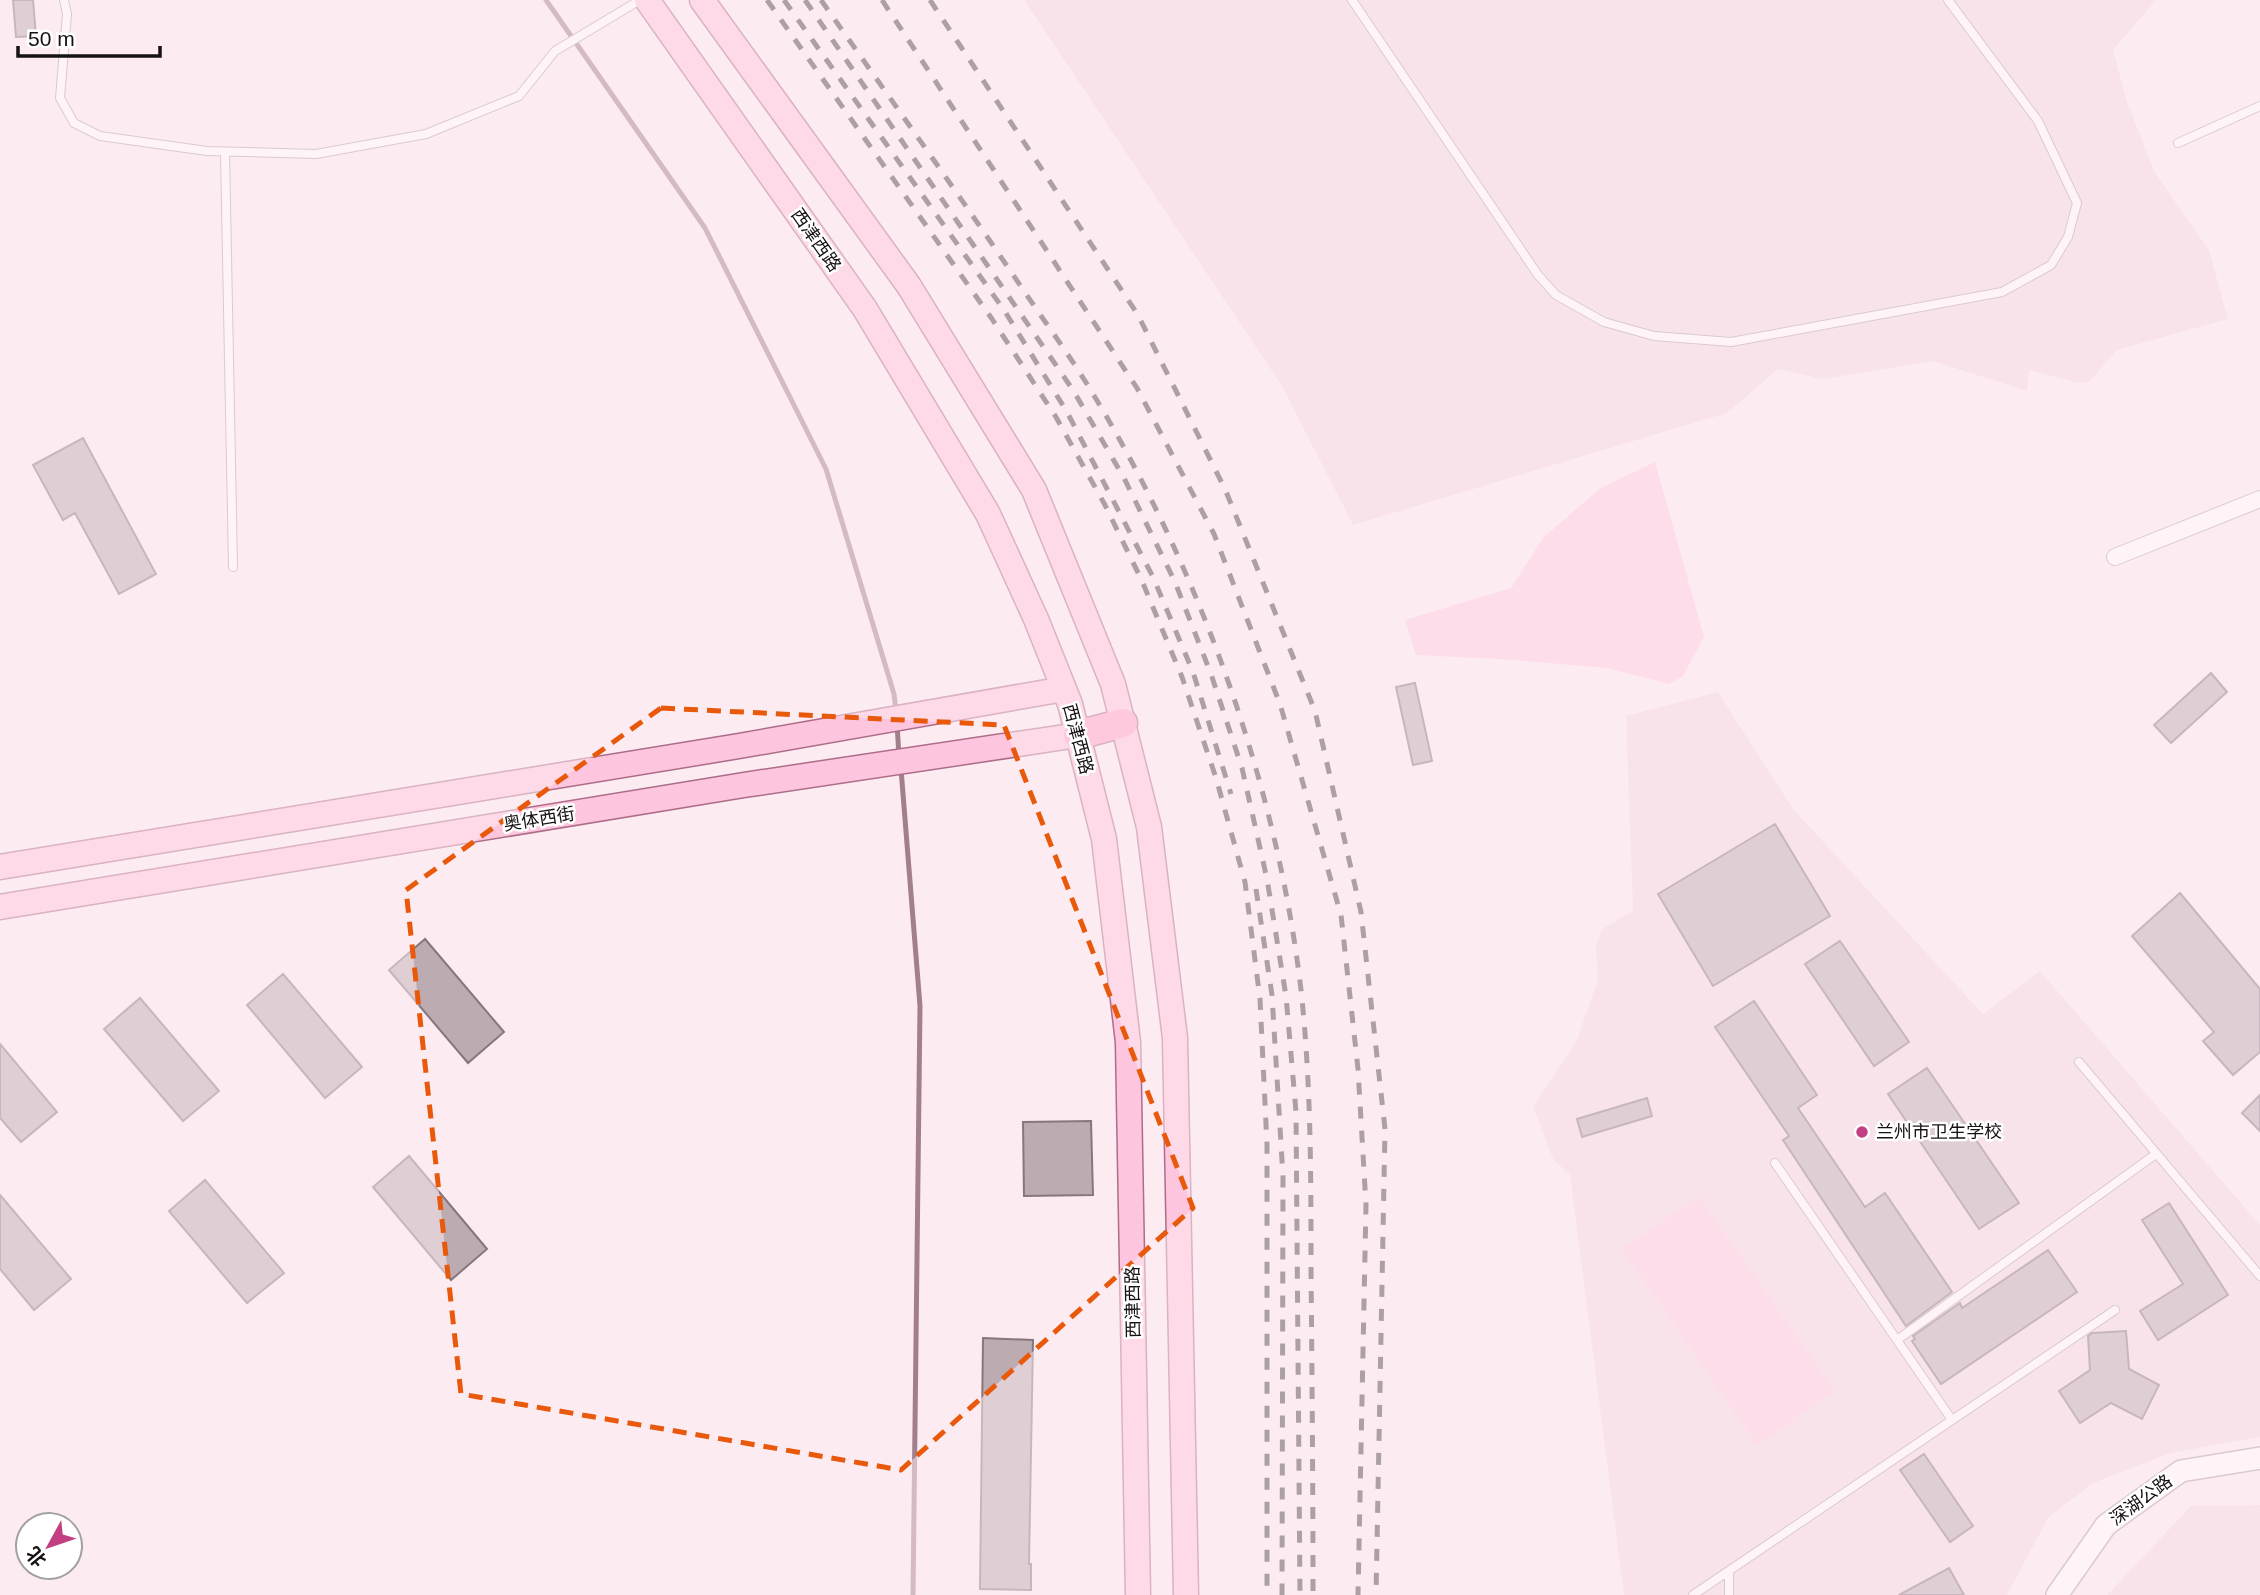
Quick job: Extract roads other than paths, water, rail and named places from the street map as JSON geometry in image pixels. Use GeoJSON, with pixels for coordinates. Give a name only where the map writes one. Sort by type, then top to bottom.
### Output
{"type":"FeatureCollection","features":[{"type":"Feature","properties":{"kind":"highway"},"geometry":{"type":"LineString","coordinates":[[1078,735],[1123,723]]}},
{"type":"Feature","properties":{"kind":"main road","name":"西津西路"},"geometry":{"type":"LineString","coordinates":[[647,0],[865,309],[988,514],[1036,619],[1064,689],[1104,839],[1128,1042],[1138,1595]]}},
{"type":"Feature","properties":{"kind":"main road"},"geometry":{"type":"LineString","coordinates":[[702,0],[909,285],[1034,490],[1113,684],[1149,827],[1175,1038],[1186,1595]]}},
{"type":"Feature","properties":{"kind":"main road"},"geometry":{"type":"LineString","coordinates":[[0,867],[739,746],[1064,689]]}},
{"type":"Feature","properties":{"kind":"main road","name":"奥体西街"},"geometry":{"type":"LineString","coordinates":[[0,907],[744,785],[1078,735]]}},
{"type":"Feature","properties":{"kind":"main road","name":"深湖公路"},"geometry":{"type":"LineString","coordinates":[[2057,1595],[2106,1525],[2181,1471],[2260,1458]]}},
{"type":"Feature","properties":{"kind":"street"},"geometry":{"type":"LineString","coordinates":[[2115,557],[2260,499]]}},
{"type":"Feature","properties":{"kind":"lane"},"geometry":{"type":"LineString","coordinates":[[64,0],[67,14],[60,98],[74,123],[100,136],[225,152],[316,154],[426,134],[519,96],[555,51],[639,0]]}},
{"type":"Feature","properties":{"kind":"lane"},"geometry":{"type":"LineString","coordinates":[[1352,0],[1538,275],[1556,295],[1604,322],[1654,336],[1731,342],[2002,292],[2051,265],[2068,237],[2077,203],[2038,121],[1948,0]]}},
{"type":"Feature","properties":{"kind":"lane"},"geometry":{"type":"LineString","coordinates":[[2178,143],[2260,106]]}},
{"type":"Feature","properties":{"kind":"lane"},"geometry":{"type":"LineString","coordinates":[[225,152],[233,567]]}},
{"type":"Feature","properties":{"kind":"lane"},"geometry":{"type":"LineString","coordinates":[[2079,1062],[2260,1276]]}},
{"type":"Feature","properties":{"kind":"lane"},"geometry":{"type":"LineString","coordinates":[[1897,1340],[2157,1154]]}},
{"type":"Feature","properties":{"kind":"lane"},"geometry":{"type":"LineString","coordinates":[[1775,1163],[1952,1420]]}},
{"type":"Feature","properties":{"kind":"lane"},"geometry":{"type":"LineString","coordinates":[[1693,1595],[2115,1310]]}},
{"type":"Feature","properties":{"kind":"lane"},"geometry":{"type":"LineString","coordinates":[[1729,1571],[1729,1595]]}},
{"type":"Feature","properties":{"kind":"waterway"},"geometry":{"type":"LineString","coordinates":[[546,0],[705,228],[826,469],[894,694],[896,711]]}},
{"type":"Feature","properties":{"kind":"waterway"},"geometry":{"type":"LineString","coordinates":[[897,724],[899,756]]}},
{"type":"Feature","properties":{"kind":"waterway"},"geometry":{"type":"LineString","coordinates":[[901,769],[920,1006],[913,1595]]}},
{"type":"Feature","properties":{"kind":"railway"},"geometry":{"type":"LineString","coordinates":[[767,0],[992,319],[1056,417],[1105,505],[1142,581],[1182,677],[1216,778],[1245,882],[1260,999],[1267,1145],[1267,1595]]}},
{"type":"Feature","properties":{"kind":"railway"},"geometry":{"type":"LineString","coordinates":[[784,0],[1004,310],[1067,412],[1153,577],[1193,672],[1231,794]]}},
{"type":"Feature","properties":{"kind":"railway"},"geometry":{"type":"LineString","coordinates":[[805,0],[1073,390],[1124,478],[1175,582],[1211,674],[1242,768],[1267,879],[1286,996],[1296,1112],[1300,1595]]}},
{"type":"Feature","properties":{"kind":"railway"},"geometry":{"type":"LineString","coordinates":[[821,0],[1064,349],[1127,453],[1197,599],[1252,754],[1273,833],[1289,912],[1304,1025],[1309,1094],[1313,1595]]}},
{"type":"Feature","properties":{"kind":"railway"},"geometry":{"type":"LineString","coordinates":[[882,0],[1137,388],[1214,534],[1280,704],[1341,915],[1358,1069],[1366,1205],[1358,1595]]}},
{"type":"Feature","properties":{"kind":"railway"},"geometry":{"type":"LineString","coordinates":[[930,0],[1138,315],[1225,489],[1315,711],[1361,912],[1385,1129],[1376,1595]]}},
{"type":"Feature","properties":{"kind":"railway"},"geometry":{"type":"LineString","coordinates":[[1256,889],[1272,995],[1283,1177],[1282,1595]]}},
{"type":"Feature","properties":{"kind":"place","name":"兰州市卫生学校"},"geometry":{"type":"Point","coordinates":[1862,1132]}}]}
